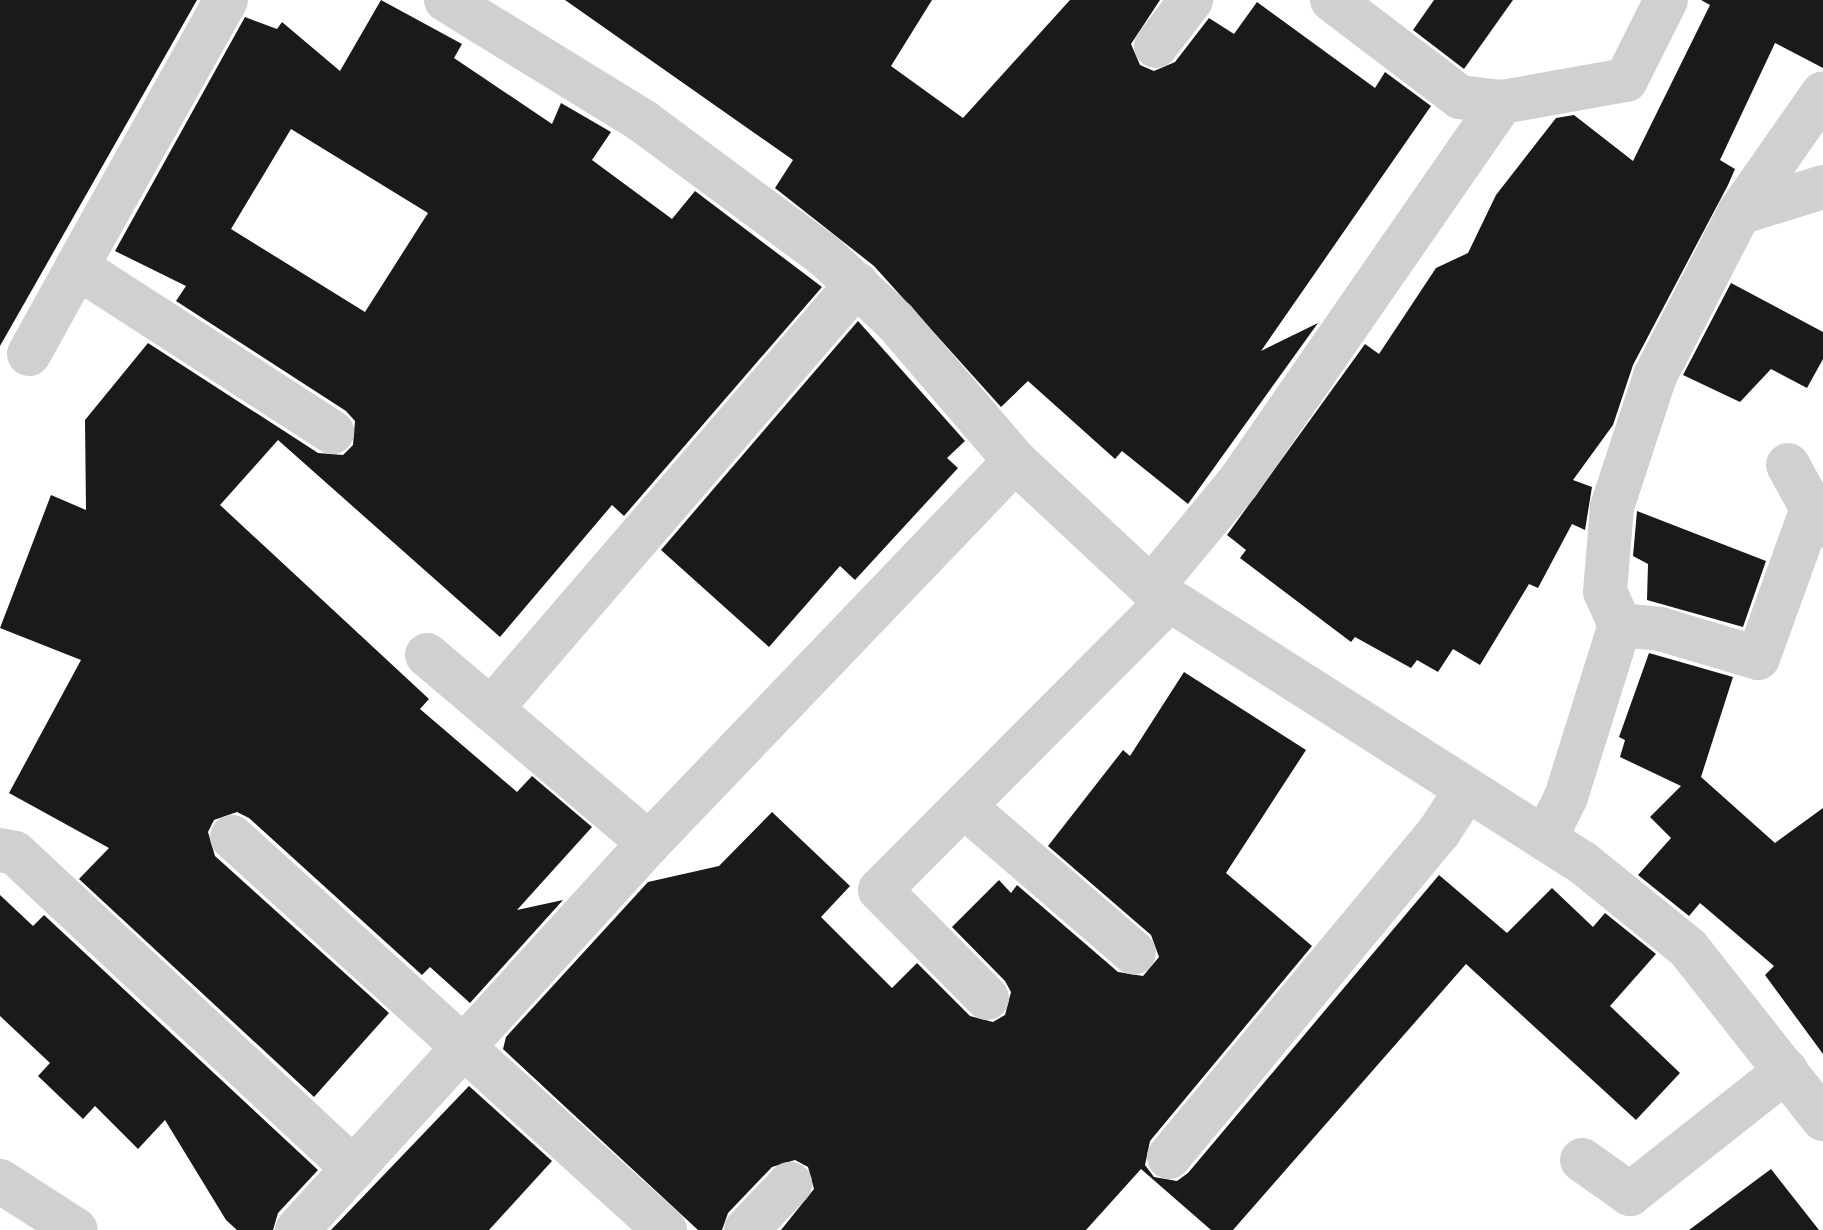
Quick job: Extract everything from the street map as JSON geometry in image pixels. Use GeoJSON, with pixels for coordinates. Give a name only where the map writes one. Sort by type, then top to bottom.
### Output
{"type":"FeatureCollection","features":[{"type":"Feature","properties":{"kind":"street"},"geometry":{"type":"LineString","coordinates":[[29,354],[226,0]]}},
{"type":"Feature","properties":{"kind":"street"},"geometry":{"type":"LineString","coordinates":[[446,0],[733,184],[857,284],[1015,461],[1159,595],[1464,793],[1545,839],[1688,948],[1823,1119]]}},
{"type":"Feature","properties":{"kind":"street"},"geometry":{"type":"LineString","coordinates":[[1156,46],[1191,0]]}},
{"type":"Feature","properties":{"kind":"street"},"geometry":{"type":"LineString","coordinates":[[1332,0],[1460,97],[1502,102],[1626,80],[1666,0]]}},
{"type":"Feature","properties":{"kind":"street"},"geometry":{"type":"LineString","coordinates":[[1545,839],[1566,797],[1620,625],[1605,592],[1612,507],[1655,376],[1739,213],[1823,93]]}},
{"type":"Feature","properties":{"kind":"street"},"geometry":{"type":"LineString","coordinates":[[987,998],[880,890],[965,807],[1159,595],[1502,102]]}},
{"type":"Feature","properties":{"kind":"street"},"geometry":{"type":"LineString","coordinates":[[1739,213],[1823,187]]}},
{"type":"Feature","properties":{"kind":"street"},"geometry":{"type":"LineString","coordinates":[[77,267],[332,432]]}},
{"type":"Feature","properties":{"kind":"street"},"geometry":{"type":"LineString","coordinates":[[491,709],[857,284]]}},
{"type":"Feature","properties":{"kind":"street"},"geometry":{"type":"LineString","coordinates":[[297,1230],[649,843],[1015,461]]}},
{"type":"Feature","properties":{"kind":"street"},"geometry":{"type":"LineString","coordinates":[[1620,625],[1660,629],[1758,658],[1817,518],[1788,465]]}},
{"type":"Feature","properties":{"kind":"street"},"geometry":{"type":"LineString","coordinates":[[427,655],[649,843]]}},
{"type":"Feature","properties":{"kind":"street"},"geometry":{"type":"LineString","coordinates":[[1169,1157],[1439,832],[1464,793]]}},
{"type":"Feature","properties":{"kind":"street"},"geometry":{"type":"LineString","coordinates":[[965,807],[1134,953]]}},
{"type":"Feature","properties":{"kind":"street"},"geometry":{"type":"LineString","coordinates":[[232,837],[466,1045],[665,1230]]}},
{"type":"Feature","properties":{"kind":"street"},"geometry":{"type":"LineString","coordinates":[[0,850],[15,853],[354,1169]]}},
{"type":"Feature","properties":{"kind":"street"},"geometry":{"type":"LineString","coordinates":[[1582,1160],[1630,1194],[1786,1071]]}},
{"type":"Feature","properties":{"kind":"street"},"geometry":{"type":"LineString","coordinates":[[0,1181],[76,1230]]}},
{"type":"Feature","properties":{"kind":"street"},"geometry":{"type":"LineString","coordinates":[[746,1230],[790,1184]]}},
{"type":"Feature","properties":{"kind":"building"},"geometry":{"type":"Polygon","coordinates":[[[0,0],[197,0],[0,346],[0,0]]]}},
{"type":"Feature","properties":{"kind":"building"},"geometry":{"type":"Polygon","coordinates":[[[381,0],[462,44],[454,58],[552,124],[561,103],[611,132],[592,160],[672,219],[695,191],[822,287],[624,516],[612,505],[500,637],[278,440],[220,505],[429,699],[420,709],[517,792],[532,776],[592,827],[517,910],[563,900],[470,1003],[430,967],[422,975],[249,818],[237,812],[214,820],[208,832],[215,856],[389,1013],[314,1097],[79,879],[109,848],[9,793],[81,660],[0,628],[51,495],[86,510],[85,420],[148,343],[318,453],[343,455],[353,445],[355,421],[346,411],[176,301],[186,286],[115,251],[245,17],[277,29],[282,22],[340,71],[381,0]],[[291,129],[231,229],[365,312],[428,213],[291,129]]]}},
{"type":"Feature","properties":{"kind":"building"},"geometry":{"type":"Polygon","coordinates":[[[565,0],[932,0],[891,66],[963,118],[1070,0],[1160,0],[1131,44],[1140,65],[1154,71],[1175,62],[1209,18],[1234,34],[1257,2],[1375,88],[1385,72],[1431,106],[1261,351],[1318,323],[1188,504],[1122,451],[1115,459],[1028,381],[1001,407],[874,266],[775,188],[793,160],[565,0]]]}},
{"type":"Feature","properties":{"kind":"building"},"geometry":{"type":"Polygon","coordinates":[[[1434,0],[1513,0],[1464,69],[1413,30],[1434,0]]]}},
{"type":"Feature","properties":{"kind":"building"},"geometry":{"type":"Polygon","coordinates":[[[1701,0],[1823,0],[1823,68],[1775,43],[1720,160],[1735,169],[1728,185],[1633,365],[1613,425],[1573,480],[1592,487],[1585,530],[1572,524],[1538,588],[1529,584],[1480,665],[1453,649],[1438,672],[1417,660],[1411,668],[1355,637],[1351,642],[1240,558],[1246,550],[1227,535],[1365,344],[1379,354],[1436,268],[1468,253],[1496,195],[1556,118],[1574,115],[1633,161],[1710,5],[1701,0]]]}},
{"type":"Feature","properties":{"kind":"building"},"geometry":{"type":"Polygon","coordinates":[[[1731,283],[1823,332],[1823,359],[1807,388],[1771,369],[1740,402],[1683,375],[1731,283]]]}},
{"type":"Feature","properties":{"kind":"building"},"geometry":{"type":"Polygon","coordinates":[[[858,321],[965,441],[947,458],[958,468],[855,580],[840,566],[769,647],[661,550],[858,321]]]}},
{"type":"Feature","properties":{"kind":"building"},"geometry":{"type":"Polygon","coordinates":[[[1637,511],[1766,561],[1743,627],[1647,600],[1648,564],[1633,556],[1637,511]]]}},
{"type":"Feature","properties":{"kind":"building"},"geometry":{"type":"Polygon","coordinates":[[[1649,653],[1733,677],[1701,777],[1775,843],[1823,808],[1823,1054],[1765,975],[1774,966],[1700,903],[1689,916],[1638,875],[1671,838],[1650,817],[1681,786],[1620,757],[1625,740],[1619,737],[1649,653]]]}},
{"type":"Feature","properties":{"kind":"building"},"geometry":{"type":"Polygon","coordinates":[[[1184,672],[1306,750],[1226,873],[1312,946],[1150,1141],[1145,1165],[1154,1177],[1177,1181],[1188,1173],[1439,875],[1507,933],[1552,888],[1593,927],[1605,913],[1656,954],[1610,1006],[1680,1073],[1636,1120],[1466,964],[1233,1230],[1211,1230],[1141,1169],[1086,1230],[781,1230],[814,1189],[808,1167],[795,1160],[772,1167],[728,1213],[722,1230],[698,1230],[503,1049],[506,1037],[648,882],[719,866],[772,812],[850,886],[821,917],[892,988],[917,963],[970,1016],[993,1022],[1005,1015],[1011,992],[1005,981],[952,927],[999,880],[1011,893],[1017,885],[1118,972],[1143,976],[1159,957],[1151,935],[1048,846],[1123,750],[1130,756],[1184,672]]]}},
{"type":"Feature","properties":{"kind":"building"},"geometry":{"type":"Polygon","coordinates":[[[0,895],[33,926],[44,915],[318,1170],[278,1213],[273,1230],[237,1230],[226,1220],[165,1120],[138,1149],[95,1106],[83,1119],[38,1076],[50,1063],[0,1016],[0,895]]]}},
{"type":"Feature","properties":{"kind":"building"},"geometry":{"type":"Polygon","coordinates":[[[469,1086],[552,1161],[489,1230],[331,1230],[469,1086]]]}},
{"type":"Feature","properties":{"kind":"building"},"geometry":{"type":"Polygon","coordinates":[[[1771,1169],[1819,1230],[1689,1230],[1771,1169]]]}}]}
